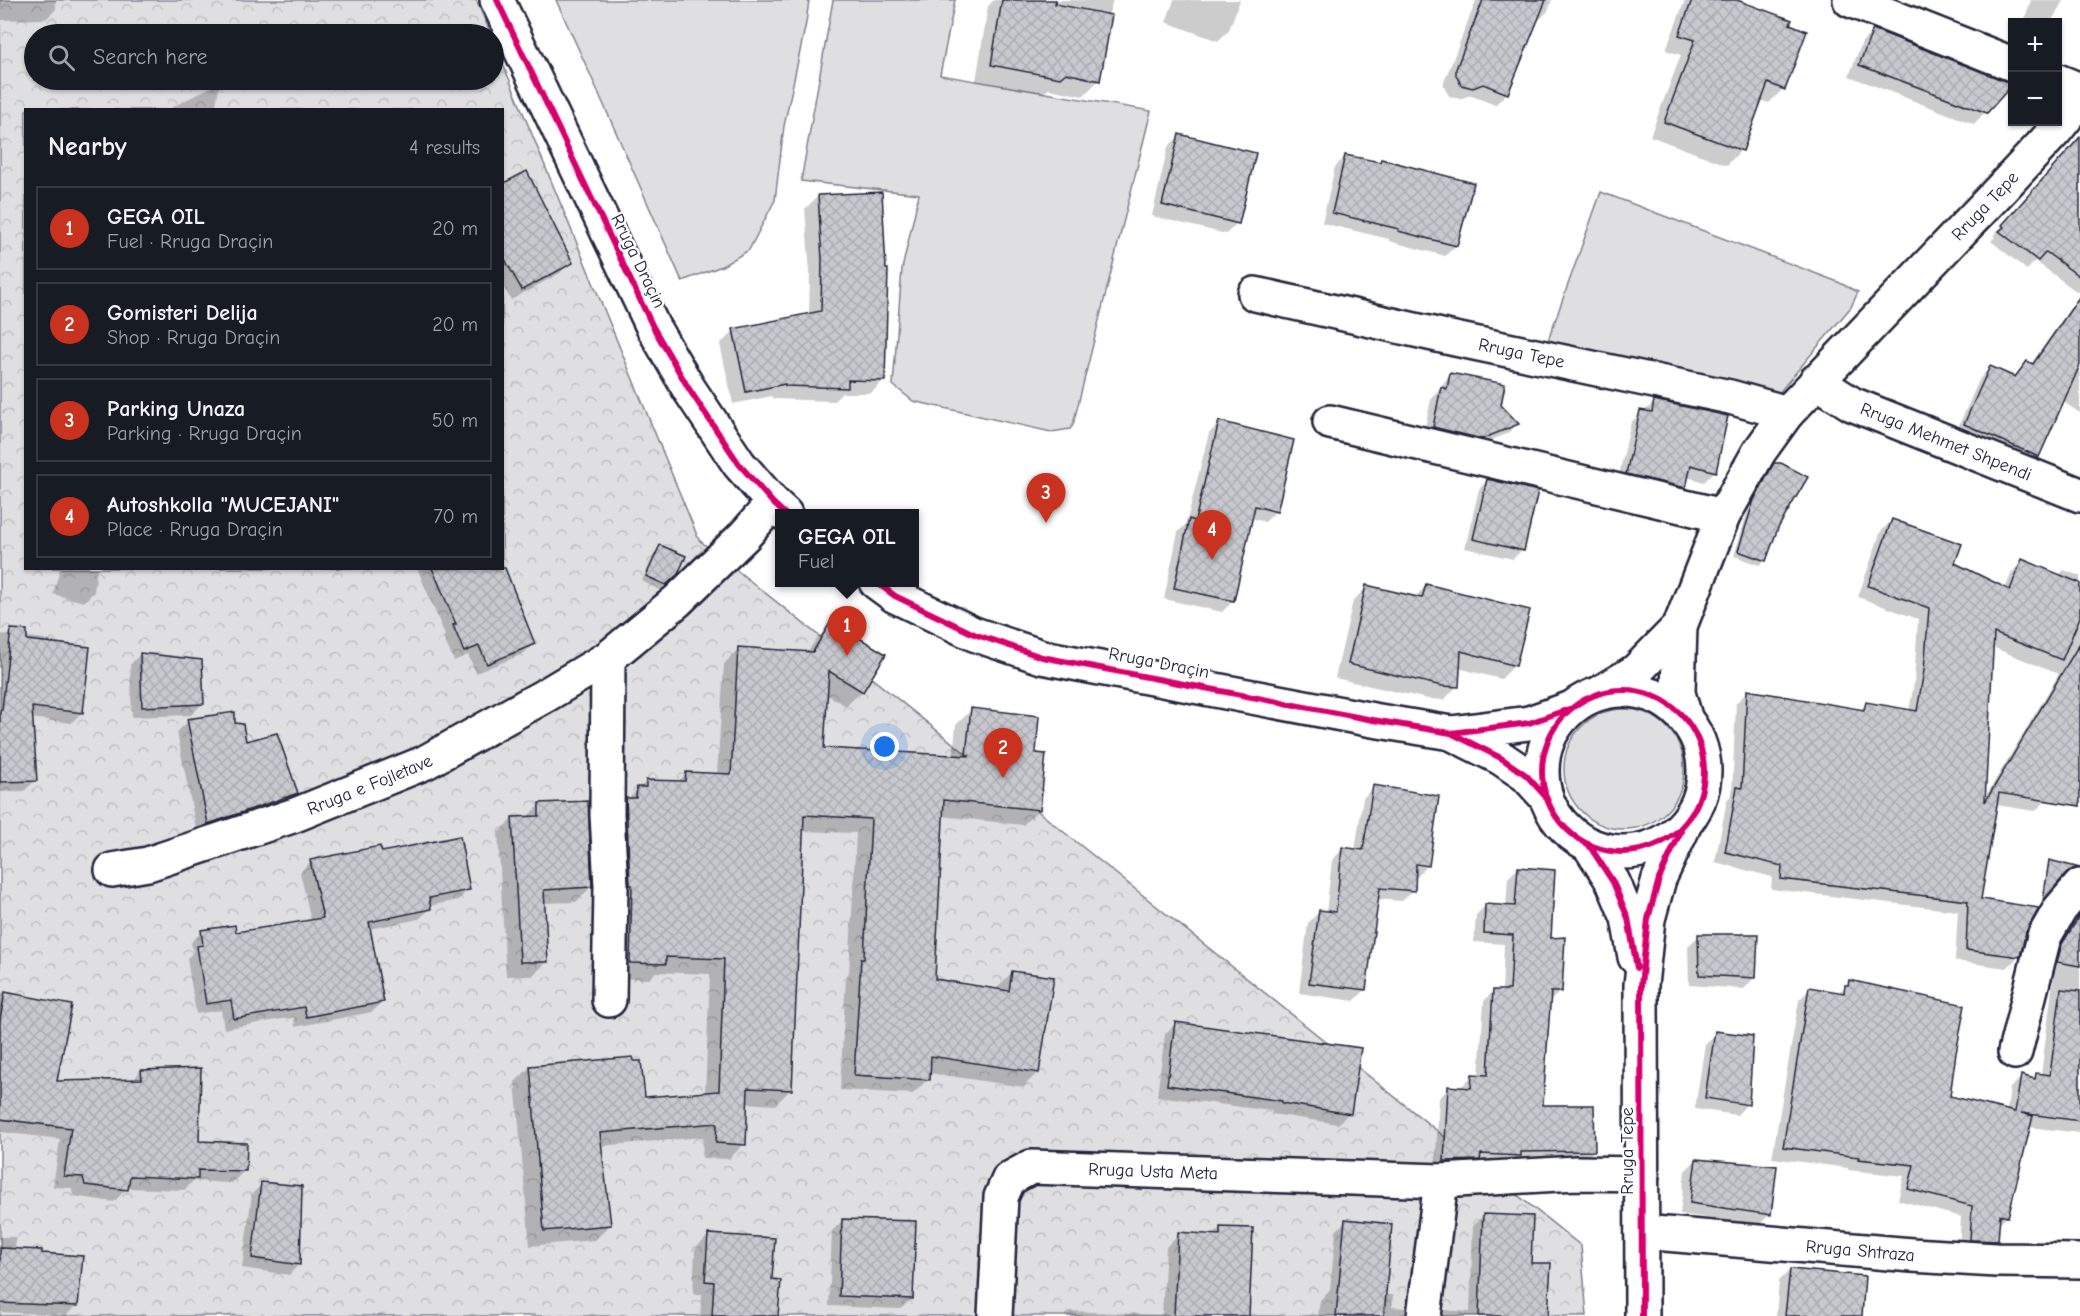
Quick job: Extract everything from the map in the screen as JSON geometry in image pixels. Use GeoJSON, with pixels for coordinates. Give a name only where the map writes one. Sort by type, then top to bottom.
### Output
{"type":"FeatureCollection","features":[{"type":"Feature","properties":{"kind":"street","name":"Rruga Draçin"},"geometry":{"type":"LineString","coordinates":[[497,0],[653,327],[689,390],[739,464],[779,508]]}},
{"type":"Feature","properties":{"kind":"street"},"geometry":{"type":"LineString","coordinates":[[1850,0],[2008,62]]}},
{"type":"Feature","properties":{"kind":"street"},"geometry":{"type":"LineString","coordinates":[[2062,83],[2080,90]]}},
{"type":"Feature","properties":{"kind":"street","name":"Rruga Tepe"},"geometry":{"type":"LineString","coordinates":[[1642,1316],[1641,985],[1648,919],[1659,879],[1683,828],[1699,803],[1705,773],[1701,743],[1685,717],[1678,693],[1680,626],[1723,516],[1759,452],[1787,413],[2011,179],[2080,100]]}},
{"type":"Feature","properties":{"kind":"street","name":"Rruga Tepe"},"geometry":{"type":"LineString","coordinates":[[1255,294],[1443,337],[1730,397],[1787,413]]}},
{"type":"Feature","properties":{"kind":"street","name":"Rruga Mehmet Shpendi"},"geometry":{"type":"LineString","coordinates":[[1816,381],[1852,404],[2080,495]]}},
{"type":"Feature","properties":{"kind":"street"},"geometry":{"type":"LineString","coordinates":[[1330,422],[1723,516]]}},
{"type":"Feature","properties":{"kind":"street","name":"Rruga e Fojletave"},"geometry":{"type":"LineString","coordinates":[[112,870],[148,864],[295,814],[424,763],[608,658],[677,601],[729,551],[775,511]]}},
{"type":"Feature","properties":{"kind":"street","name":"Rruga Draçin"},"geometry":{"type":"LineString","coordinates":[[883,587],[895,596],[974,634],[1042,657],[1373,720],[1451,733],[1529,723],[1569,709]]}},
{"type":"Feature","properties":{"kind":"street","name":"Rruga Tepe"},"geometry":{"type":"LineString","coordinates":[[1680,626],[1636,671],[1569,709],[1553,728],[1544,750],[1542,774],[1546,797],[1556,817],[1571,834],[1589,845],[1614,852],[1639,851],[1663,843],[1683,828]]}},
{"type":"Feature","properties":{"kind":"street"},"geometry":{"type":"LineString","coordinates":[[608,658],[607,815],[611,886],[609,1000]]}},
{"type":"Feature","properties":{"kind":"street","name":"Rruga Tepe"},"geometry":{"type":"LineString","coordinates":[[1603,691],[1633,689],[1662,698],[1685,717]]}},
{"type":"Feature","properties":{"kind":"street","name":"Rruga Draçin"},"geometry":{"type":"LineString","coordinates":[[1451,733],[1501,758],[1526,775],[1546,797]]}},
{"type":"Feature","properties":{"kind":"street","name":"Rruga Tepe"},"geometry":{"type":"LineString","coordinates":[[1589,845],[1614,882],[1628,918],[1641,985]]}},
{"type":"Feature","properties":{"kind":"street"},"geometry":{"type":"LineString","coordinates":[[2015,1052],[2044,937],[2060,909],[2080,885]]}},
{"type":"Feature","properties":{"kind":"street","name":"Rruga Usta Meta"},"geometry":{"type":"LineString","coordinates":[[995,1316],[1001,1197],[1009,1179],[1031,1167],[1441,1181],[1576,1173],[1642,1174]]}},
{"type":"Feature","properties":{"kind":"street"},"geometry":{"type":"LineString","coordinates":[[1424,1316],[1441,1181]]}},
{"type":"Feature","properties":{"kind":"street","name":"Rruga Shtraza"},"geometry":{"type":"LineString","coordinates":[[1642,1232],[1912,1255],[1996,1260],[2080,1261]]}},
{"type":"Feature","properties":{"kind":"green space"},"geometry":{"type":"Polygon","coordinates":[[[0,0],[476,0],[487,24],[24,24],[24,90],[504,90],[504,66],[699,540],[1581,1246],[1587,1316],[0,1316],[0,0]]]}},
{"type":"Feature","properties":{"kind":"green space"},"geometry":{"type":"Polygon","coordinates":[[[556,0],[809,0],[784,126],[775,200],[749,250],[722,266],[682,281],[556,0]]]}},
{"type":"Feature","properties":{"kind":"green space"},"geometry":{"type":"Polygon","coordinates":[[[833,0],[955,0],[940,75],[1151,111],[1073,425],[1070,429],[1051,432],[913,401],[893,385],[902,269],[919,194],[801,181],[833,0]]]}},
{"type":"Feature","properties":{"kind":"green space"},"geometry":{"type":"Polygon","coordinates":[[[1601,192],[1838,282],[1858,292],[1851,307],[1772,401],[1545,349],[1601,192]]]}},
{"type":"Feature","properties":{"kind":"green space"},"geometry":{"type":"Polygon","coordinates":[[[1624,709],[1647,714],[1666,727],[1679,746],[1684,769],[1679,792],[1666,811],[1647,824],[1624,829],[1601,824],[1582,811],[1569,792],[1564,769],[1569,746],[1582,727],[1601,714],[1624,709]]]}},
{"type":"Feature","properties":{"kind":"building"},"geometry":{"type":"Polygon","coordinates":[[[1002,0],[1056,0],[1055,4],[1112,15],[1100,81],[1066,73],[1060,78],[991,65],[1002,0]]]}},
{"type":"Feature","properties":{"kind":"building"},"geometry":{"type":"Polygon","coordinates":[[[1483,0],[1546,0],[1508,94],[1483,84],[1473,88],[1461,85],[1456,75],[1456,69],[1483,0]]]}},
{"type":"Feature","properties":{"kind":"building"},"geometry":{"type":"Polygon","coordinates":[[[1692,0],[1737,0],[1792,20],[1790,24],[1807,31],[1785,90],[1768,83],[1743,151],[1664,122],[1695,40],[1679,35],[1692,0]]]}},
{"type":"Feature","properties":{"kind":"building"},"geometry":{"type":"Polygon","coordinates":[[[1873,29],[2008,81],[2008,90],[1987,113],[1859,65],[1873,29]]]}},
{"type":"Feature","properties":{"kind":"building"},"geometry":{"type":"Polygon","coordinates":[[[1179,134],[1256,153],[1239,224],[1162,205],[1179,134]]]}},
{"type":"Feature","properties":{"kind":"building"},"geometry":{"type":"Polygon","coordinates":[[[2080,137],[2080,277],[2046,252],[2038,261],[1999,231],[2080,137]]]}},
{"type":"Feature","properties":{"kind":"building"},"geometry":{"type":"Polygon","coordinates":[[[1345,155],[1380,162],[1381,159],[1474,183],[1457,246],[1332,213],[1345,155]]]}},
{"type":"Feature","properties":{"kind":"building"},"geometry":{"type":"Polygon","coordinates":[[[527,171],[573,263],[522,290],[504,258],[504,183],[527,171]]]}},
{"type":"Feature","properties":{"kind":"building"},"geometry":{"type":"Polygon","coordinates":[[[882,192],[886,269],[888,269],[885,381],[848,380],[848,388],[785,386],[785,384],[746,392],[733,329],[821,311],[822,260],[818,195],[882,192]]]}},
{"type":"Feature","properties":{"kind":"building"},"geometry":{"type":"Polygon","coordinates":[[[2080,296],[2080,365],[2039,457],[1964,424],[1990,366],[2015,377],[2027,361],[2033,364],[2080,296]]]}},
{"type":"Feature","properties":{"kind":"building"},"geometry":{"type":"Polygon","coordinates":[[[1450,373],[1505,384],[1501,405],[1519,424],[1482,439],[1433,427],[1441,387],[1447,389],[1450,373]]]}},
{"type":"Feature","properties":{"kind":"building"},"geometry":{"type":"Polygon","coordinates":[[[1654,400],[1728,416],[1716,472],[1691,465],[1686,488],[1626,474],[1640,410],[1652,412],[1654,400]]]}},
{"type":"Feature","properties":{"kind":"building"},"geometry":{"type":"Polygon","coordinates":[[[1219,421],[1294,440],[1277,512],[1255,506],[1234,601],[1174,588],[1189,519],[1195,521],[1219,421]]]}},
{"type":"Feature","properties":{"kind":"building"},"geometry":{"type":"Polygon","coordinates":[[[1774,463],[1781,463],[1808,477],[1778,528],[1766,561],[1738,551],[1754,500],[1774,463]]]}},
{"type":"Feature","properties":{"kind":"building"},"geometry":{"type":"Polygon","coordinates":[[[1487,479],[1538,491],[1524,551],[1473,539],[1487,479]]]}},
{"type":"Feature","properties":{"kind":"building"},"geometry":{"type":"Polygon","coordinates":[[[1892,519],[1962,544],[1955,563],[2010,590],[2022,559],[2080,583],[2080,617],[2062,660],[1994,633],[1985,802],[2080,643],[2080,806],[1999,793],[1981,899],[2039,908],[2026,932],[2020,957],[1966,950],[1968,901],[1781,879],[1782,866],[1725,852],[1737,787],[1742,788],[1747,690],[1864,710],[1866,702],[1917,711],[1924,671],[1929,608],[1868,586],[1892,519]]]}},
{"type":"Feature","properties":{"kind":"building"},"geometry":{"type":"Polygon","coordinates":[[[660,545],[686,556],[678,574],[666,585],[646,576],[660,545]]]}},
{"type":"Feature","properties":{"kind":"building"},"geometry":{"type":"Polygon","coordinates":[[[505,568],[535,644],[487,664],[479,646],[464,652],[453,625],[456,624],[433,570],[504,570],[505,568]]]}},
{"type":"Feature","properties":{"kind":"building"},"geometry":{"type":"Polygon","coordinates":[[[1426,584],[1530,610],[1516,666],[1461,651],[1459,687],[1442,686],[1348,664],[1366,585],[1422,598],[1426,584]]]}},
{"type":"Feature","properties":{"kind":"building"},"geometry":{"type":"Polygon","coordinates":[[[831,621],[886,654],[863,692],[829,671],[824,748],[970,756],[966,754],[971,708],[1039,716],[1036,753],[1046,754],[1040,810],[944,800],[935,979],[1009,991],[1012,971],[1054,977],[1039,1073],[931,1056],[930,1080],[854,1075],[861,959],[864,959],[871,819],[804,815],[792,1090],[748,1088],[746,1145],[716,1143],[717,1123],[600,1133],[611,1225],[544,1231],[530,1066],[633,1057],[634,1061],[641,1061],[645,1097],[719,1091],[724,959],[666,957],[666,964],[630,963],[632,885],[630,885],[626,798],[636,798],[637,787],[646,787],[646,780],[685,781],[686,772],[731,774],[738,647],[813,652],[831,621]]]}},
{"type":"Feature","properties":{"kind":"building"},"geometry":{"type":"Polygon","coordinates":[[[11,629],[27,630],[27,640],[90,647],[83,713],[32,707],[37,781],[0,782],[0,710],[2,710],[11,629]]]}},
{"type":"Feature","properties":{"kind":"building"},"geometry":{"type":"Polygon","coordinates":[[[140,653],[202,660],[204,704],[142,707],[140,653]]]}},
{"type":"Feature","properties":{"kind":"building"},"geometry":{"type":"Polygon","coordinates":[[[235,712],[235,723],[243,724],[246,741],[277,733],[298,793],[208,824],[187,719],[235,712]]]}},
{"type":"Feature","properties":{"kind":"building"},"geometry":{"type":"Polygon","coordinates":[[[1373,785],[1439,796],[1429,866],[1416,864],[1415,891],[1380,888],[1366,990],[1309,983],[1319,910],[1336,912],[1342,847],[1363,850],[1373,785]]]}},
{"type":"Feature","properties":{"kind":"building"},"geometry":{"type":"Polygon","coordinates":[[[588,801],[592,887],[544,890],[548,962],[520,962],[512,817],[539,816],[539,803],[588,801]]]}},
{"type":"Feature","properties":{"kind":"building"},"geometry":{"type":"Polygon","coordinates":[[[460,836],[470,890],[429,898],[431,909],[369,922],[384,1002],[306,1017],[304,1007],[234,1019],[231,1000],[206,1004],[197,946],[203,945],[201,930],[235,925],[236,932],[323,918],[310,860],[380,846],[382,852],[460,836]]]}},
{"type":"Feature","properties":{"kind":"building"},"geometry":{"type":"Polygon","coordinates":[[[2049,860],[2080,868],[2073,869],[2066,874],[2043,901],[2049,860]]]}},
{"type":"Feature","properties":{"kind":"building"},"geometry":{"type":"Polygon","coordinates":[[[1518,867],[1555,870],[1551,938],[1565,937],[1562,992],[1551,992],[1543,1105],[1594,1105],[1595,1151],[1521,1152],[1521,1156],[1481,1154],[1480,1160],[1444,1161],[1448,1086],[1471,1088],[1472,1074],[1488,1075],[1493,990],[1510,990],[1513,935],[1484,933],[1485,904],[1515,906],[1518,867]]]}},
{"type":"Feature","properties":{"kind":"building"},"geometry":{"type":"Polygon","coordinates":[[[2080,915],[2080,966],[2057,962],[2062,944],[2080,915]]]}},
{"type":"Feature","properties":{"kind":"building"},"geometry":{"type":"Polygon","coordinates":[[[1698,934],[1758,934],[1756,978],[1699,975],[1698,934]]]}},
{"type":"Feature","properties":{"kind":"building"},"geometry":{"type":"Polygon","coordinates":[[[1849,980],[1965,1005],[1950,1096],[2015,1112],[2021,1075],[2035,1079],[2036,1073],[2050,1075],[2061,989],[2080,991],[2080,1121],[2021,1113],[2033,1116],[2008,1217],[2000,1215],[1998,1241],[1970,1240],[1972,1206],[1908,1189],[1914,1165],[1783,1147],[1809,987],[1844,993],[1845,985],[1848,985],[1849,980]]]}},
{"type":"Feature","properties":{"kind":"building"},"geometry":{"type":"Polygon","coordinates":[[[5,992],[72,1005],[57,1081],[142,1079],[141,1070],[201,1068],[199,1141],[247,1143],[246,1171],[198,1170],[198,1179],[130,1176],[128,1190],[85,1185],[83,1177],[64,1176],[71,1128],[0,1119],[0,1020],[5,992]]]}},
{"type":"Feature","properties":{"kind":"building"},"geometry":{"type":"Polygon","coordinates":[[[1175,1022],[1361,1048],[1351,1114],[1282,1103],[1282,1101],[1167,1085],[1175,1022]]]}},
{"type":"Feature","properties":{"kind":"building"},"geometry":{"type":"Polygon","coordinates":[[[1715,1031],[1753,1036],[1749,1105],[1705,1098],[1715,1031]]]}},
{"type":"Feature","properties":{"kind":"building"},"geometry":{"type":"Polygon","coordinates":[[[1696,1159],[1777,1166],[1771,1215],[1690,1203],[1696,1159]]]}},
{"type":"Feature","properties":{"kind":"building"},"geometry":{"type":"Polygon","coordinates":[[[261,1182],[302,1186],[300,1265],[252,1258],[261,1182]]]}},
{"type":"Feature","properties":{"kind":"building"},"geometry":{"type":"Polygon","coordinates":[[[1483,1214],[1533,1216],[1531,1263],[1551,1263],[1548,1316],[1479,1316],[1483,1214]]]}},
{"type":"Feature","properties":{"kind":"building"},"geometry":{"type":"Polygon","coordinates":[[[842,1219],[916,1221],[913,1299],[839,1296],[842,1219]]]}},
{"type":"Feature","properties":{"kind":"building"},"geometry":{"type":"Polygon","coordinates":[[[1345,1219],[1392,1224],[1384,1316],[1336,1316],[1345,1219]]]}},
{"type":"Feature","properties":{"kind":"building"},"geometry":{"type":"Polygon","coordinates":[[[1220,1227],[1253,1228],[1249,1316],[1174,1316],[1178,1232],[1220,1235],[1220,1227]]]}},
{"type":"Feature","properties":{"kind":"building"},"geometry":{"type":"Polygon","coordinates":[[[708,1234],[775,1238],[772,1279],[781,1280],[778,1316],[712,1316],[714,1282],[705,1281],[708,1234]]]}},
{"type":"Feature","properties":{"kind":"building"},"geometry":{"type":"Polygon","coordinates":[[[0,1248],[42,1250],[42,1253],[83,1256],[78,1306],[0,1303],[0,1248]]]}},
{"type":"Feature","properties":{"kind":"building"},"geometry":{"type":"Polygon","coordinates":[[[1790,1269],[1865,1276],[1862,1316],[1785,1316],[1790,1269]]]}},
{"type":"Feature","properties":{"kind":"cycle path"},"geometry":{"type":"LineString","coordinates":[[497,0],[653,327],[689,389],[739,464],[780,509]]}},
{"type":"Feature","properties":{"kind":"cycle path"},"geometry":{"type":"LineString","coordinates":[[883,587],[895,596],[974,634],[1042,657],[1373,720],[1451,733],[1529,723],[1569,709]]}},
{"type":"Feature","properties":{"kind":"cycle path"},"geometry":{"type":"LineString","coordinates":[[1623,690],[1639,691],[1654,696],[1681,713],[1698,740],[1703,755],[1704,771],[1703,787],[1698,802],[1681,829],[1654,846],[1639,851],[1623,852],[1607,851],[1592,846],[1565,829],[1548,802],[1543,787],[1542,771],[1543,755],[1548,740],[1565,713],[1592,696],[1607,691],[1623,690]]}},
{"type":"Feature","properties":{"kind":"cycle path"},"geometry":{"type":"LineString","coordinates":[[1451,733],[1501,758],[1526,775],[1545,796]]}},
{"type":"Feature","properties":{"kind":"cycle path"},"geometry":{"type":"LineString","coordinates":[[1642,1316],[1641,985],[1648,919],[1659,879],[1681,831]]}},
{"type":"Feature","properties":{"kind":"cycle path"},"geometry":{"type":"LineString","coordinates":[[1589,845],[1613,882],[1628,918],[1637,968]]}},
{"type":"Feature","properties":{"kind":"place","name":"Parking Unaza"},"geometry":{"type":"Point","coordinates":[1046,523]}},
{"type":"Feature","properties":{"kind":"place","name":"Autoshkolla \"MUCEJANI\""},"geometry":{"type":"Point","coordinates":[1212,560]}},
{"type":"Feature","properties":{"kind":"place","name":"GEGA OIL"},"geometry":{"type":"Point","coordinates":[847,656]}},
{"type":"Feature","properties":{"kind":"place","name":"Gomisteri Delija"},"geometry":{"type":"Point","coordinates":[1003,778]}}]}
